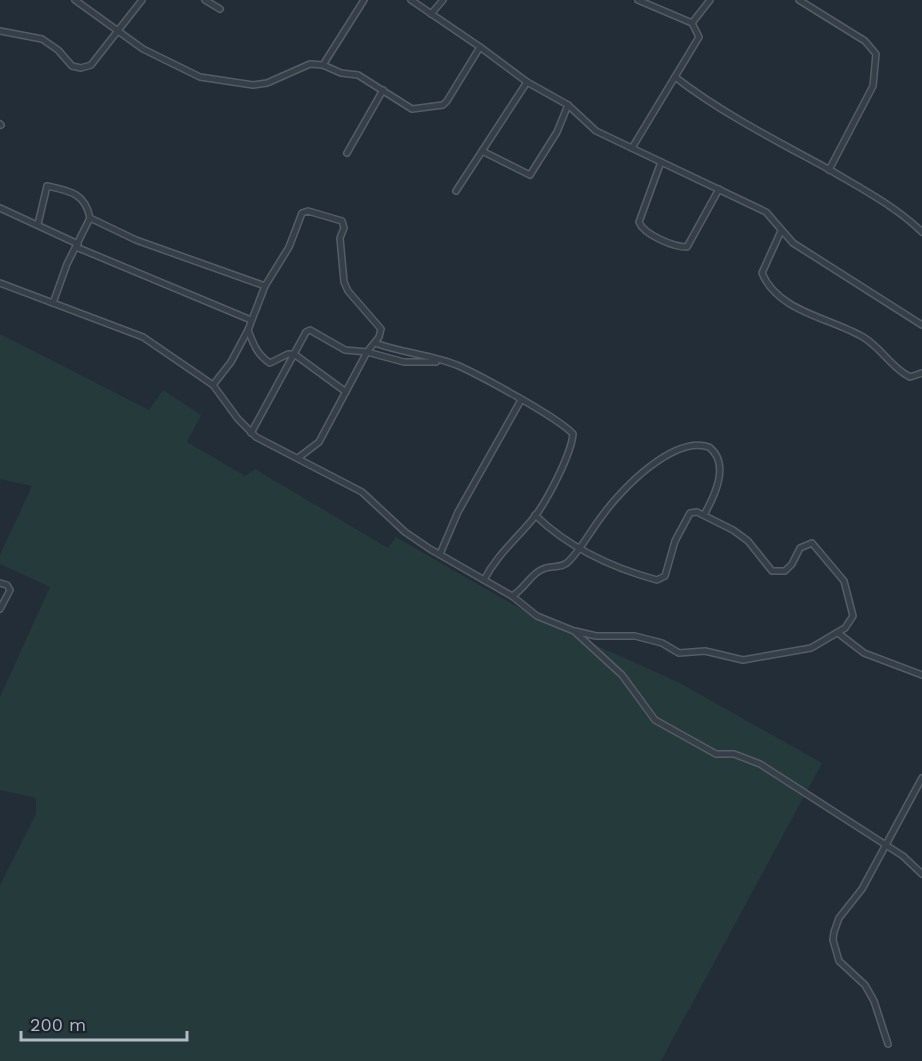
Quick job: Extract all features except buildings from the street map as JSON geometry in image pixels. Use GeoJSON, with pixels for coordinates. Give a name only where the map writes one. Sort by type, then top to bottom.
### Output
{"type":"FeatureCollection","features":[{"type":"Feature","properties":{"kind":"street"},"geometry":{"type":"LineString","coordinates":[[75,0],[143,49],[200,76],[253,85],[267,83],[310,64],[323,65],[341,73],[358,75],[412,109],[443,105],[480,47]]}},
{"type":"Feature","properties":{"kind":"street"},"geometry":{"type":"LineString","coordinates":[[0,31],[42,39],[58,50],[72,66],[81,68],[91,65],[142,0]]}},
{"type":"Feature","properties":{"kind":"street"},"geometry":{"type":"LineString","coordinates":[[205,0],[220,9]]}},
{"type":"Feature","properties":{"kind":"street"},"geometry":{"type":"LineString","coordinates":[[323,65],[364,0]]}},
{"type":"Feature","properties":{"kind":"street"},"geometry":{"type":"LineString","coordinates":[[411,0],[527,82],[568,105],[588,126],[766,213],[793,243],[922,325]]}},
{"type":"Feature","properties":{"kind":"street"},"geometry":{"type":"LineString","coordinates":[[431,14],[443,0]]}},
{"type":"Feature","properties":{"kind":"street"},"geometry":{"type":"LineString","coordinates":[[632,148],[699,37],[692,23],[638,0]]}},
{"type":"Feature","properties":{"kind":"street"},"geometry":{"type":"LineString","coordinates":[[692,23],[711,0]]}},
{"type":"Feature","properties":{"kind":"street"},"geometry":{"type":"LineString","coordinates":[[799,0],[865,41],[876,54],[873,86],[829,170]]}},
{"type":"Feature","properties":{"kind":"street"},"geometry":{"type":"LineString","coordinates":[[675,77],[702,98],[748,126],[879,198],[922,232]]}},
{"type":"Feature","properties":{"kind":"street"},"geometry":{"type":"LineString","coordinates":[[456,190],[527,82]]}},
{"type":"Feature","properties":{"kind":"street"},"geometry":{"type":"LineString","coordinates":[[347,153],[383,90]]}},
{"type":"Feature","properties":{"kind":"street"},"geometry":{"type":"LineString","coordinates":[[482,152],[530,175],[557,132],[568,105]]}},
{"type":"Feature","properties":{"kind":"street"},"geometry":{"type":"LineString","coordinates":[[661,162],[639,222],[647,232],[687,247],[719,189]]}},
{"type":"Feature","properties":{"kind":"street"},"geometry":{"type":"LineString","coordinates":[[38,224],[47,186],[79,195],[90,218],[136,240],[265,286]]}},
{"type":"Feature","properties":{"kind":"street"},"geometry":{"type":"LineString","coordinates":[[0,208],[38,224],[77,245],[251,320]]}},
{"type":"Feature","properties":{"kind":"street"},"geometry":{"type":"LineString","coordinates":[[213,385],[231,362],[248,330],[265,286],[289,247],[305,211],[342,221],[344,228],[340,238],[344,282],[348,291],[381,329],[319,442],[298,458]]}},
{"type":"Feature","properties":{"kind":"street"},"geometry":{"type":"LineString","coordinates":[[53,303],[90,218]]}},
{"type":"Feature","properties":{"kind":"street"},"geometry":{"type":"LineString","coordinates":[[781,231],[762,273],[781,296],[796,307],[861,336],[879,349],[897,369],[910,377],[922,373]]}},
{"type":"Feature","properties":{"kind":"street"},"geometry":{"type":"LineString","coordinates":[[0,283],[143,337],[213,385],[251,433],[264,443],[362,492],[405,532],[512,596],[537,616],[574,631],[596,636],[635,636],[662,643],[680,653],[696,650],[744,660],[811,648],[838,633],[851,621],[853,616],[844,580],[816,546],[807,543],[803,545],[789,568],[785,571],[772,571],[748,541],[704,515],[696,512],[690,513],[675,541],[667,571],[662,579],[641,575],[613,565],[579,547],[535,515]]}},
{"type":"Feature","properties":{"kind":"street"},"geometry":{"type":"LineString","coordinates":[[248,330],[255,349],[270,363],[288,354],[294,354],[346,392]]}},
{"type":"Feature","properties":{"kind":"street"},"geometry":{"type":"LineString","coordinates":[[251,433],[294,354],[310,330],[345,350],[367,352],[404,362],[440,361]]}},
{"type":"Feature","properties":{"kind":"street"},"geometry":{"type":"LineString","coordinates":[[375,343],[458,365],[521,400],[573,434],[559,471],[535,515],[497,557],[484,580]]}},
{"type":"Feature","properties":{"kind":"street"},"geometry":{"type":"LineString","coordinates":[[440,554],[458,512],[521,400]]}},
{"type":"Feature","properties":{"kind":"street"},"geometry":{"type":"LineString","coordinates":[[512,596],[544,568],[560,566],[569,561],[603,514],[647,469],[685,445],[696,444],[709,447],[719,464],[716,492],[704,515]]}},
{"type":"Feature","properties":{"kind":"street"},"geometry":{"type":"LineString","coordinates":[[0,583],[7,585],[10,590],[0,609]]}},
{"type":"Feature","properties":{"kind":"street"},"geometry":{"type":"LineString","coordinates":[[574,631],[622,675],[655,720],[716,754],[734,754],[760,764],[903,856],[922,874]]}},
{"type":"Feature","properties":{"kind":"street"},"geometry":{"type":"LineString","coordinates":[[838,633],[864,653],[922,675]]}},
{"type":"Feature","properties":{"kind":"street"},"geometry":{"type":"LineString","coordinates":[[888,1044],[874,1001],[865,985],[839,961],[833,940],[839,918],[857,897],[922,778]]}},
{"type":"Feature","properties":{"kind":"green space"},"geometry":{"type":"Polygon","coordinates":[[[0,334],[149,410],[163,390],[201,415],[187,442],[245,476],[255,469],[388,548],[396,537],[514,605],[564,631],[678,682],[822,763],[661,1061],[0,1061],[0,885],[36,814],[36,798],[0,790],[0,697],[50,587],[0,564],[0,555],[32,486],[0,479],[0,334]]]}}]}
